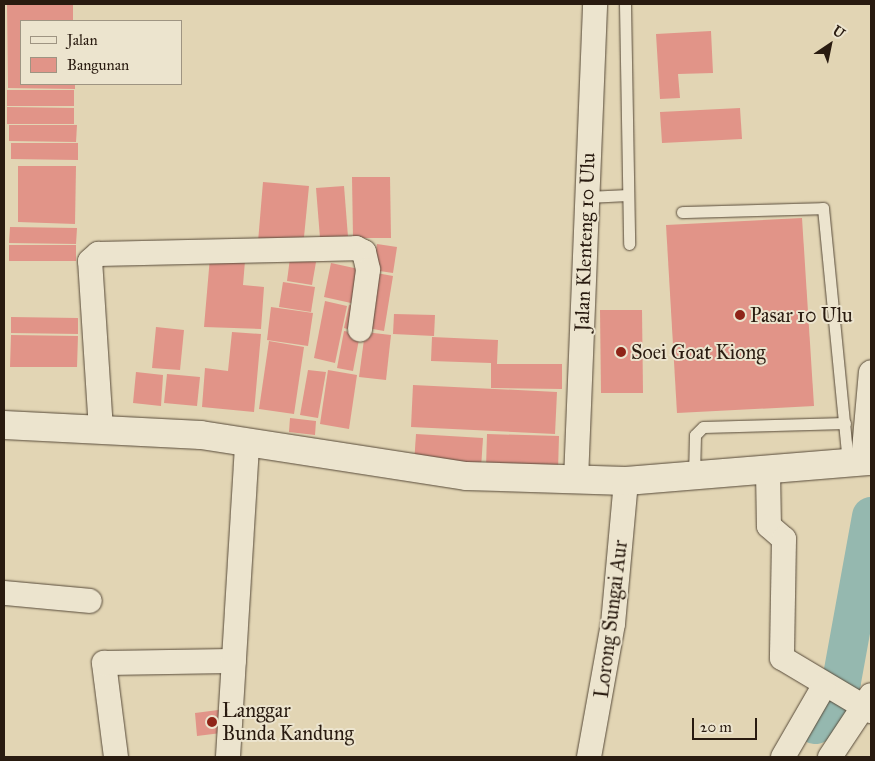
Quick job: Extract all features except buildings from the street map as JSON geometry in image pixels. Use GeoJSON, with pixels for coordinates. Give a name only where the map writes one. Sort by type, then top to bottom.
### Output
{"type":"FeatureCollection","features":[{"type":"Feature","properties":{"kind":"street","name":"Jalan Klenteng 10 Ulu"},"geometry":{"type":"LineString","coordinates":[[576,480],[595,4]]}},
{"type":"Feature","properties":{"kind":"street"},"geometry":{"type":"LineString","coordinates":[[101,430],[90,261],[98,254],[356,248],[364,252],[368,270],[360,329]]}},
{"type":"Feature","properties":{"kind":"street"},"geometry":{"type":"LineString","coordinates":[[4,425],[101,430],[247,442],[466,476],[626,481],[863,462],[871,372]]}},
{"type":"Feature","properties":{"kind":"street"},"geometry":{"type":"LineString","coordinates":[[228,757],[247,442]]}},
{"type":"Feature","properties":{"kind":"street"},"geometry":{"type":"LineString","coordinates":[[768,471],[769,526],[784,539],[782,658],[825,687],[866,705],[830,757]]}},
{"type":"Feature","properties":{"kind":"street","name":"Lorong Sungai Aur"},"geometry":{"type":"LineString","coordinates":[[589,757],[613,624],[626,481]]}},
{"type":"Feature","properties":{"kind":"street"},"geometry":{"type":"LineString","coordinates":[[4,593],[90,601]]}},
{"type":"Feature","properties":{"kind":"street"},"geometry":{"type":"LineString","coordinates":[[116,757],[104,663],[234,661]]}},
{"type":"Feature","properties":{"kind":"street"},"geometry":{"type":"LineString","coordinates":[[783,757],[825,687]]}},
{"type":"Feature","properties":{"kind":"lane"},"geometry":{"type":"LineString","coordinates":[[625,4],[629,244]]}},
{"type":"Feature","properties":{"kind":"lane"},"geometry":{"type":"LineString","coordinates":[[587,197],[628,195]]}},
{"type":"Feature","properties":{"kind":"lane"},"geometry":{"type":"LineString","coordinates":[[682,212],[823,208],[845,423],[863,462]]}},
{"type":"Feature","properties":{"kind":"lane"},"geometry":{"type":"LineString","coordinates":[[694,476],[695,435],[702,427],[845,423]]}},
{"type":"Feature","properties":{"kind":"waterway"},"geometry":{"type":"LineString","coordinates":[[815,724],[841,681],[871,516]]}},
{"type":"Feature","properties":{"kind":"place","name":"Pasar 10 Ulu"},"geometry":{"type":"Point","coordinates":[740,315]}},
{"type":"Feature","properties":{"kind":"place","name":"Soei Goat Kiong"},"geometry":{"type":"Point","coordinates":[621,352]}},
{"type":"Feature","properties":{"kind":"place","name":"Langgar Bunda Kandung"},"geometry":{"type":"Point","coordinates":[212,722]}}]}
